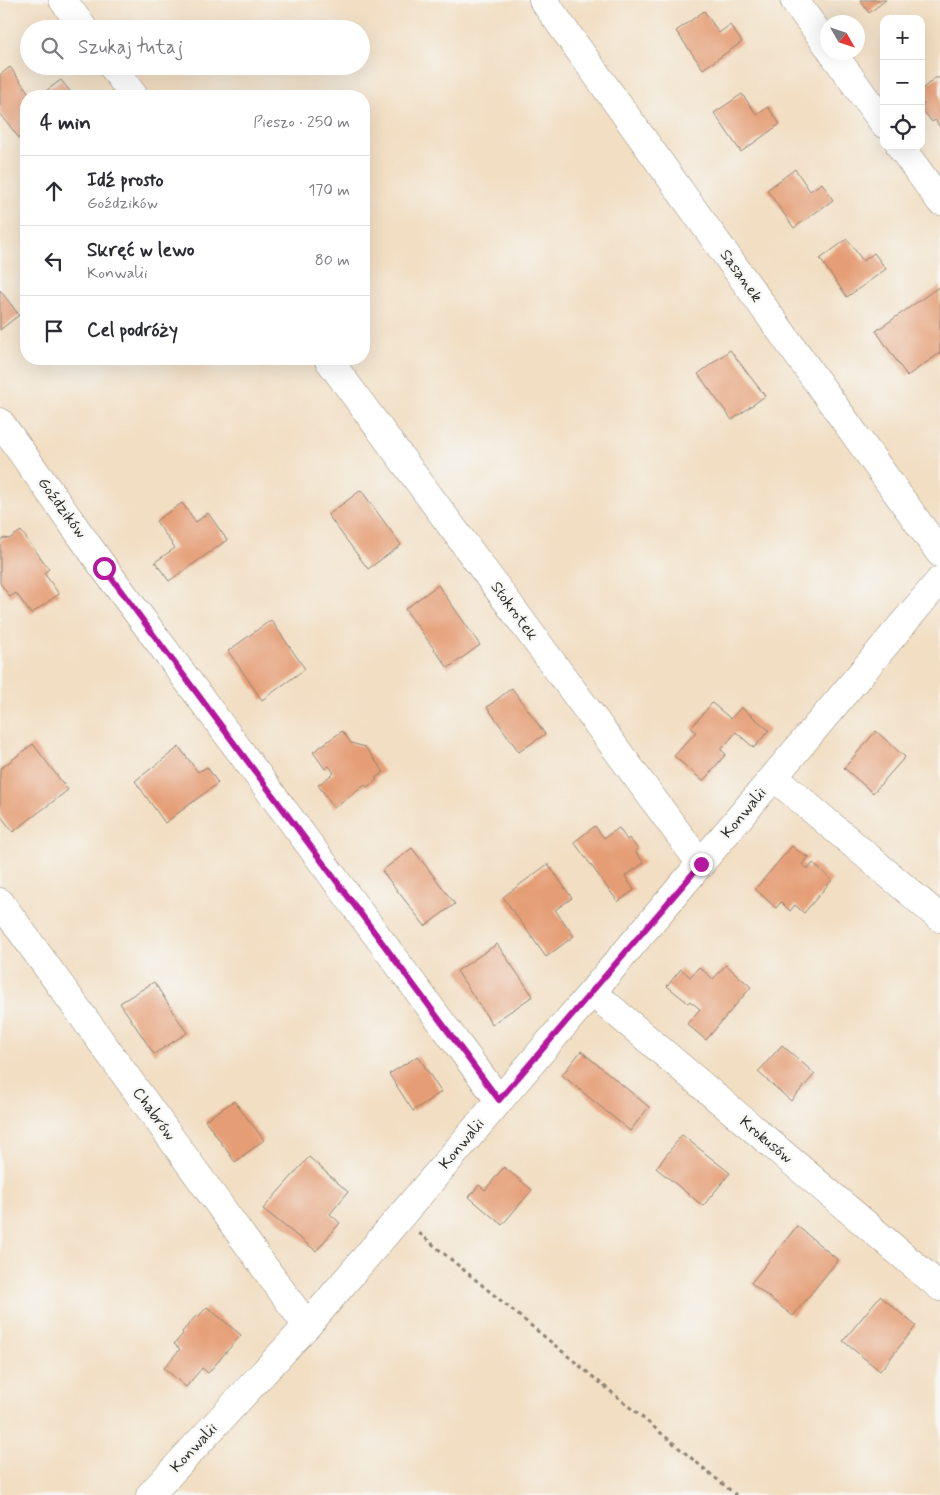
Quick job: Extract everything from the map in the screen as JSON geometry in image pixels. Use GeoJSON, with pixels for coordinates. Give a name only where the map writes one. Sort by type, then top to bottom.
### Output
{"type":"FeatureCollection","features":[{"type":"Feature","properties":{"kind":"street"},"geometry":{"type":"LineString","coordinates":[[63,0],[77,20]]}},
{"type":"Feature","properties":{"kind":"street","name":"Sasanek"},"geometry":{"type":"LineString","coordinates":[[543,0],[940,553]]}},
{"type":"Feature","properties":{"kind":"street"},"geometry":{"type":"LineString","coordinates":[[794,0],[820,35]]}},
{"type":"Feature","properties":{"kind":"street"},"geometry":{"type":"LineString","coordinates":[[838,60],[880,118]]}},
{"type":"Feature","properties":{"kind":"street"},"geometry":{"type":"LineString","coordinates":[[119,75],[130,90]]}},
{"type":"Feature","properties":{"kind":"street"},"geometry":{"type":"LineString","coordinates":[[903,150],[940,201]]}},
{"type":"Feature","properties":{"kind":"street","name":"Stokrotek"},"geometry":{"type":"LineString","coordinates":[[332,365],[701,864]]}},
{"type":"Feature","properties":{"kind":"street","name":"Goździków"},"geometry":{"type":"LineString","coordinates":[[0,422],[110,576],[499,1100]]}},
{"type":"Feature","properties":{"kind":"street","name":"Konwalii"},"geometry":{"type":"LineString","coordinates":[[150,1495],[307,1326],[701,864],[940,580]]}},
{"type":"Feature","properties":{"kind":"street"},"geometry":{"type":"LineString","coordinates":[[774,777],[940,918]]}},
{"type":"Feature","properties":{"kind":"street","name":"Chabrów"},"geometry":{"type":"LineString","coordinates":[[0,902],[307,1326]]}},
{"type":"Feature","properties":{"kind":"street","name":"Krokusów"},"geometry":{"type":"LineString","coordinates":[[592,992],[940,1287]]}},
{"type":"Feature","properties":{"kind":"path"},"geometry":{"type":"LineString","coordinates":[[400,1217],[736,1495]]}},
{"type":"Feature","properties":{"kind":"building"},"geometry":{"type":"Polygon","coordinates":[[[860,0],[886,0],[869,13],[860,0]]]}},
{"type":"Feature","properties":{"kind":"building"},"geometry":{"type":"Polygon","coordinates":[[[704,11],[719,33],[730,25],[742,42],[703,69],[676,31],[704,11]]]}},
{"type":"Feature","properties":{"kind":"building"},"geometry":{"type":"Polygon","coordinates":[[[10,67],[27,90],[20,90],[20,139],[0,113],[0,75],[10,67]]]}},
{"type":"Feature","properties":{"kind":"building"},"geometry":{"type":"Polygon","coordinates":[[[940,77],[940,127],[935,120],[932,122],[925,113],[925,87],[935,78],[940,77]]]}},
{"type":"Feature","properties":{"kind":"building"},"geometry":{"type":"Polygon","coordinates":[[[61,80],[69,90],[47,90],[61,80]]]}},
{"type":"Feature","properties":{"kind":"building"},"geometry":{"type":"Polygon","coordinates":[[[742,94],[757,115],[768,107],[780,124],[741,152],[714,113],[742,94]]]}},
{"type":"Feature","properties":{"kind":"building"},"geometry":{"type":"Polygon","coordinates":[[[795,169],[810,191],[822,183],[833,200],[794,228],[767,190],[795,169]]]}},
{"type":"Feature","properties":{"kind":"building"},"geometry":{"type":"Polygon","coordinates":[[[847,239],[863,261],[874,253],[886,269],[847,297],[820,259],[847,239]]]}},
{"type":"Feature","properties":{"kind":"building"},"geometry":{"type":"Polygon","coordinates":[[[940,286],[940,353],[907,376],[876,331],[940,286]]]}},
{"type":"Feature","properties":{"kind":"building"},"geometry":{"type":"Polygon","coordinates":[[[0,290],[19,315],[0,330],[0,290]]]}},
{"type":"Feature","properties":{"kind":"building"},"geometry":{"type":"Polygon","coordinates":[[[730,350],[765,396],[732,420],[698,374],[730,350]]]}},
{"type":"Feature","properties":{"kind":"building"},"geometry":{"type":"Polygon","coordinates":[[[361,490],[401,545],[368,569],[328,515],[361,490]]]}},
{"type":"Feature","properties":{"kind":"building"},"geometry":{"type":"Polygon","coordinates":[[[182,503],[196,522],[208,513],[227,540],[169,581],[155,562],[175,548],[156,521],[182,503]]]}},
{"type":"Feature","properties":{"kind":"building"},"geometry":{"type":"Polygon","coordinates":[[[21,531],[49,569],[44,573],[59,594],[31,614],[16,593],[10,597],[0,583],[0,540],[9,539],[21,531]]]}},
{"type":"Feature","properties":{"kind":"building"},"geometry":{"type":"Polygon","coordinates":[[[438,585],[480,645],[448,668],[405,609],[438,585]]]}},
{"type":"Feature","properties":{"kind":"building"},"geometry":{"type":"Polygon","coordinates":[[[271,620],[305,669],[262,700],[228,651],[271,620]]]}},
{"type":"Feature","properties":{"kind":"building"},"geometry":{"type":"Polygon","coordinates":[[[512,688],[545,734],[519,752],[487,707],[512,688]]]}},
{"type":"Feature","properties":{"kind":"building"},"geometry":{"type":"Polygon","coordinates":[[[712,703],[731,719],[741,707],[769,730],[754,748],[736,732],[721,750],[726,754],[703,781],[674,756],[696,732],[691,728],[712,703]]]}},
{"type":"Feature","properties":{"kind":"building"},"geometry":{"type":"Polygon","coordinates":[[[342,731],[351,743],[365,747],[384,772],[375,778],[377,780],[367,787],[365,785],[334,808],[318,785],[334,773],[329,766],[325,769],[313,752],[342,731]]]}},
{"type":"Feature","properties":{"kind":"building"},"geometry":{"type":"Polygon","coordinates":[[[876,731],[905,757],[873,793],[844,768],[876,731]]]}},
{"type":"Feature","properties":{"kind":"building"},"geometry":{"type":"Polygon","coordinates":[[[33,744],[68,790],[13,832],[0,815],[0,769],[33,744]]]}},
{"type":"Feature","properties":{"kind":"building"},"geometry":{"type":"Polygon","coordinates":[[[179,747],[198,772],[207,767],[218,783],[165,823],[135,781],[179,747]]]}},
{"type":"Feature","properties":{"kind":"building"},"geometry":{"type":"Polygon","coordinates":[[[595,826],[604,838],[619,828],[627,840],[629,838],[638,849],[635,851],[644,863],[625,876],[634,890],[618,902],[574,842],[595,826]]]}},
{"type":"Feature","properties":{"kind":"building"},"geometry":{"type":"Polygon","coordinates":[[[792,846],[806,857],[807,855],[809,857],[802,864],[808,869],[813,863],[832,880],[804,913],[795,905],[790,911],[781,902],[776,908],[755,889],[792,846]]]}},
{"type":"Feature","properties":{"kind":"building"},"geometry":{"type":"Polygon","coordinates":[[[412,848],[455,904],[425,926],[382,871],[412,848]]]}},
{"type":"Feature","properties":{"kind":"building"},"geometry":{"type":"Polygon","coordinates":[[[548,864],[572,898],[555,910],[574,936],[546,957],[503,897],[548,864]]]}},
{"type":"Feature","properties":{"kind":"building"},"geometry":{"type":"Polygon","coordinates":[[[497,944],[533,996],[492,1024],[457,971],[497,944]]]}},
{"type":"Feature","properties":{"kind":"building"},"geometry":{"type":"Polygon","coordinates":[[[726,965],[751,987],[706,1040],[687,1024],[700,1009],[690,1001],[688,1003],[667,986],[681,969],[690,977],[699,967],[713,979],[726,965]]]}},
{"type":"Feature","properties":{"kind":"building"},"geometry":{"type":"Polygon","coordinates":[[[154,982],[187,1033],[154,1054],[120,1003],[154,982]]]}},
{"type":"Feature","properties":{"kind":"building"},"geometry":{"type":"Polygon","coordinates":[[[782,1045],[815,1074],[791,1101],[758,1072],[782,1045]]]}},
{"type":"Feature","properties":{"kind":"building"},"geometry":{"type":"Polygon","coordinates":[[[581,1051],[649,1107],[630,1131],[562,1075],[581,1051]]]}},
{"type":"Feature","properties":{"kind":"building"},"geometry":{"type":"Polygon","coordinates":[[[418,1056],[441,1092],[413,1111],[389,1074],[418,1056]]]}},
{"type":"Feature","properties":{"kind":"building"},"geometry":{"type":"Polygon","coordinates":[[[234,1101],[264,1140],[235,1162],[205,1120],[234,1101]]]}},
{"type":"Feature","properties":{"kind":"building"},"geometry":{"type":"Polygon","coordinates":[[[682,1135],[730,1173],[703,1206],[656,1168],[682,1135]]]}},
{"type":"Feature","properties":{"kind":"building"},"geometry":{"type":"Polygon","coordinates":[[[309,1157],[348,1192],[330,1214],[340,1223],[316,1251],[263,1209],[309,1157]]]}},
{"type":"Feature","properties":{"kind":"building"},"geometry":{"type":"Polygon","coordinates":[[[504,1167],[532,1190],[502,1225],[469,1197],[479,1185],[485,1190],[504,1167]]]}},
{"type":"Feature","properties":{"kind":"building"},"geometry":{"type":"Polygon","coordinates":[[[797,1226],[838,1260],[793,1316],[751,1283],[797,1226]]]}},
{"type":"Feature","properties":{"kind":"building"},"geometry":{"type":"Polygon","coordinates":[[[880,1296],[916,1326],[880,1371],[843,1341],[880,1296]]]}},
{"type":"Feature","properties":{"kind":"building"},"geometry":{"type":"Polygon","coordinates":[[[207,1307],[241,1335],[208,1373],[202,1368],[186,1387],[164,1368],[180,1349],[174,1344],[183,1334],[182,1332],[207,1307]]]}},
{"type":"Feature","properties":{"kind":"route"},"geometry":{"type":"LineString","coordinates":[[104,568],[499,1100],[701,864]]}}]}
